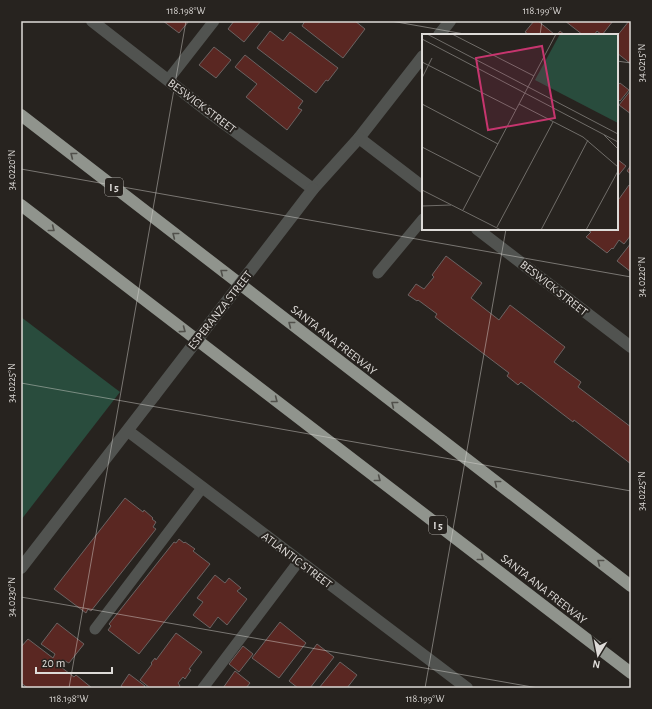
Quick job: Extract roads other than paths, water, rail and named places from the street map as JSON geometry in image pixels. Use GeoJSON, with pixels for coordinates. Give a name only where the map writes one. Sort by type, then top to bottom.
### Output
{"type":"FeatureCollection","features":[{"type":"Feature","properties":{"kind":"highway","name":"SANTA ANA FREEWAY"},"geometry":{"type":"LineString","coordinates":[[21,115],[631,586]]}},
{"type":"Feature","properties":{"kind":"highway","name":"SANTA ANA FREEWAY"},"geometry":{"type":"LineString","coordinates":[[21,205],[631,673]]}},
{"type":"Feature","properties":{"kind":"street","name":"BESWICK STREET"},"geometry":{"type":"LineString","coordinates":[[92,21],[313,189]]}},
{"type":"Feature","properties":{"kind":"street"},"geometry":{"type":"LineString","coordinates":[[441,34],[450,21]]}},
{"type":"Feature","properties":{"kind":"street","name":"ESPERANZA STREET"},"geometry":{"type":"LineString","coordinates":[[21,568],[313,189],[359,138],[422,57]]}},
{"type":"Feature","properties":{"kind":"street"},"geometry":{"type":"LineString","coordinates":[[359,138],[422,186]]}},
{"type":"Feature","properties":{"kind":"street","name":"BESWICK STREET"},"geometry":{"type":"LineString","coordinates":[[478,230],[631,347]]}},
{"type":"Feature","properties":{"kind":"street","name":"ATLANTIC STREET"},"geometry":{"type":"LineString","coordinates":[[128,431],[467,688]]}},
{"type":"Feature","properties":{"kind":"lane"},"geometry":{"type":"LineString","coordinates":[[168,80],[214,21]]}},
{"type":"Feature","properties":{"kind":"lane"},"geometry":{"type":"LineString","coordinates":[[378,273],[422,220]]}},
{"type":"Feature","properties":{"kind":"lane"},"geometry":{"type":"LineString","coordinates":[[95,629],[202,488]]}},
{"type":"Feature","properties":{"kind":"lane"},"geometry":{"type":"LineString","coordinates":[[203,688],[299,561]]}}]}
